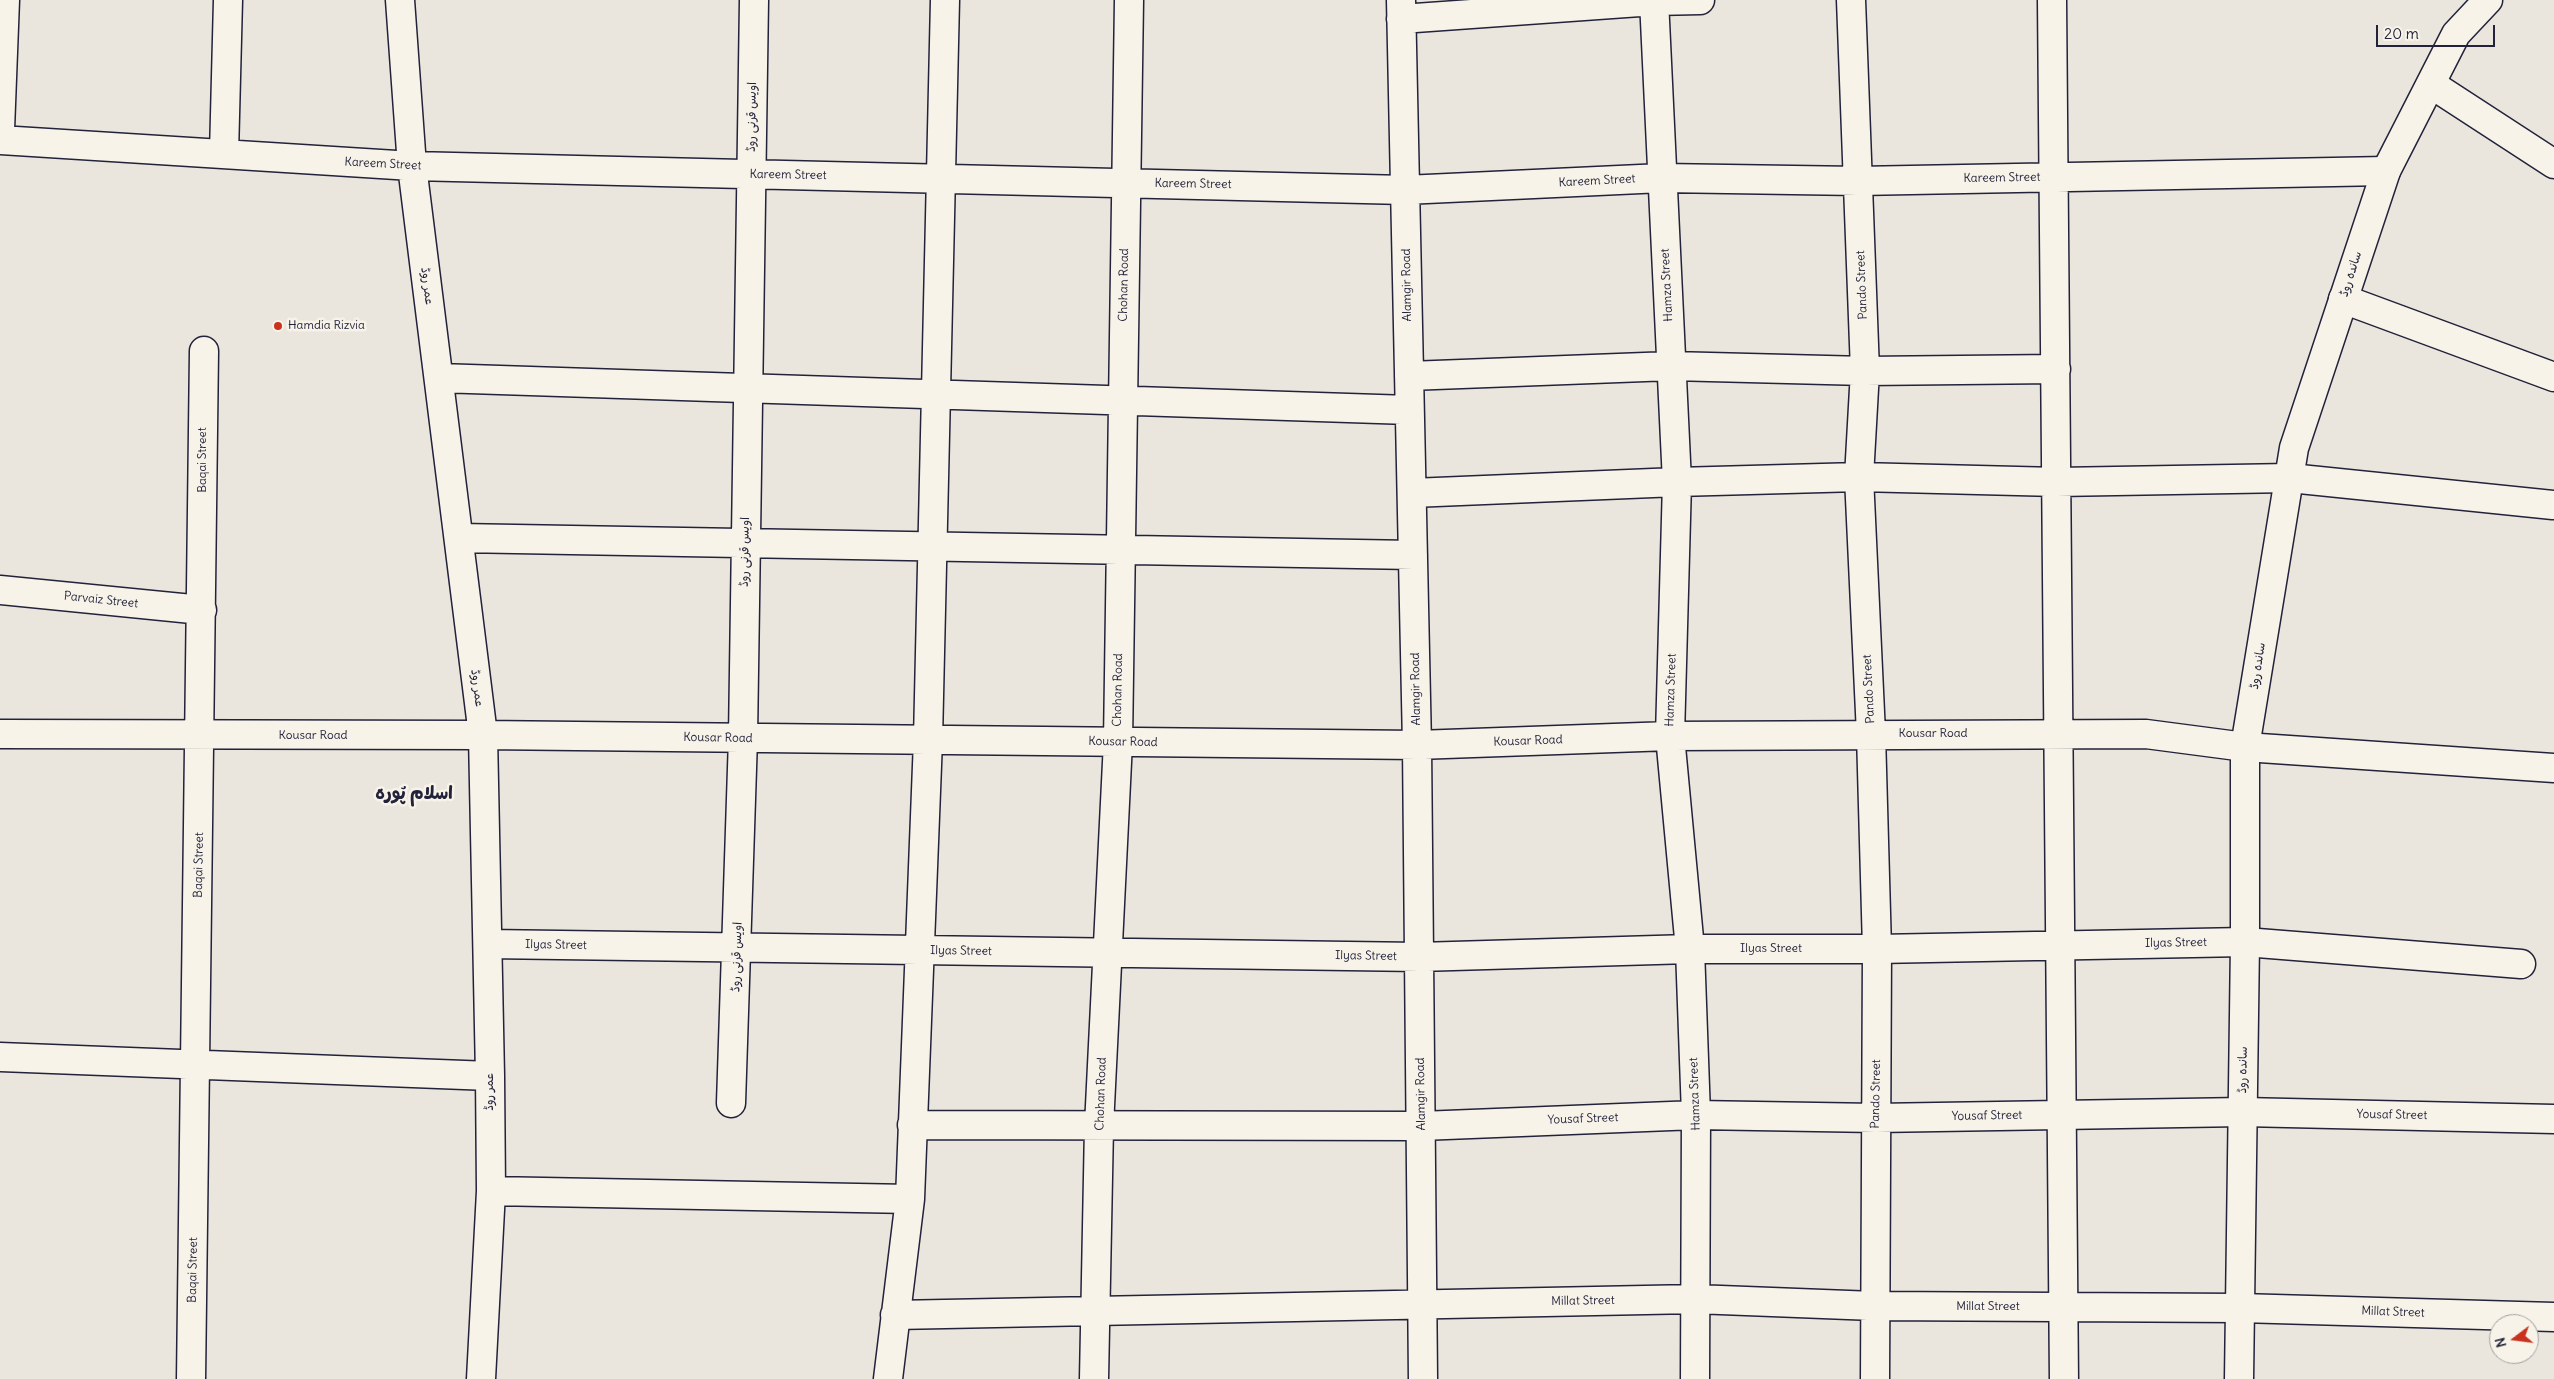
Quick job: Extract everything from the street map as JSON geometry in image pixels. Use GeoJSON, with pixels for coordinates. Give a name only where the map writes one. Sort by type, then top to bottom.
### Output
{"type":"FeatureCollection","features":[{"type":"Feature","properties":{"kind":"street"},"geometry":{"type":"LineString","coordinates":[[0,130],[5,0]]}},
{"type":"Feature","properties":{"kind":"street"},"geometry":{"type":"LineString","coordinates":[[224,154],[228,0]]}},
{"type":"Feature","properties":{"kind":"street","name":"عمر روڈ"},"geometry":{"type":"LineString","coordinates":[[400,0],[412,166],[483,735],[491,1191],[481,1379]]}},
{"type":"Feature","properties":{"kind":"street","name":"اویس قرنی روڈ"},"geometry":{"type":"LineString","coordinates":[[731,1103],[738,948],[743,738],[754,0]]}},
{"type":"Feature","properties":{"kind":"street"},"geometry":{"type":"LineString","coordinates":[[888,1379],[910,1199],[928,740],[945,0]]}},
{"type":"Feature","properties":{"kind":"street","name":"Chohan Road"},"geometry":{"type":"LineString","coordinates":[[1094,1379],[1099,1126],[1118,742],[1129,0]]}},
{"type":"Feature","properties":{"kind":"street","name":"Hamza Street"},"geometry":{"type":"LineString","coordinates":[[1654,0],[1677,482],[1670,736],[1690,949],[1696,1115],[1695,1379]]}},
{"type":"Feature","properties":{"kind":"street"},"geometry":{"type":"LineString","coordinates":[[1401,9],[1700,0]]}},
{"type":"Feature","properties":{"kind":"street","name":"Pando Street"},"geometry":{"type":"LineString","coordinates":[[1851,0],[1865,371],[1859,477],[1872,734],[1877,949],[1875,1379]]}},
{"type":"Feature","properties":{"kind":"street"},"geometry":{"type":"LineString","coordinates":[[2052,0],[2062,944],[2062,1115],[2066,1308],[2064,1379]]}},
{"type":"Feature","properties":{"kind":"street","name":"ساندہ روڈ"},"geometry":{"type":"LineString","coordinates":[[2239,1379],[2245,942],[2245,747],[2294,448],[2386,171],[2456,34],[2488,0]]}},
{"type":"Feature","properties":{"kind":"street","name":"Alamgir Road"},"geometry":{"type":"LineString","coordinates":[[1401,9],[1418,745],[1423,1379]]}},
{"type":"Feature","properties":{"kind":"street"},"geometry":{"type":"LineString","coordinates":[[2431,84],[2554,164]]}},
{"type":"Feature","properties":{"kind":"street","name":"Kareem Street"},"geometry":{"type":"LineString","coordinates":[[0,140],[412,166],[1405,190],[1662,178],[1858,181],[2386,171]]}},
{"type":"Feature","properties":{"kind":"street"},"geometry":{"type":"LineString","coordinates":[[2343,299],[2554,377]]}},
{"type":"Feature","properties":{"kind":"street","name":"Baqai Street"},"geometry":{"type":"LineString","coordinates":[[191,1379],[201,736],[204,351]]}},
{"type":"Feature","properties":{"kind":"street"},"geometry":{"type":"LineString","coordinates":[[1409,376],[1671,366],[1865,371],[2056,369]]}},
{"type":"Feature","properties":{"kind":"street"},"geometry":{"type":"LineString","coordinates":[[439,378],[1410,410]]}},
{"type":"Feature","properties":{"kind":"street"},"geometry":{"type":"LineString","coordinates":[[1412,493],[1677,482],[1859,477],[2057,482],[2290,478],[2553,505]]}},
{"type":"Feature","properties":{"kind":"street"},"geometry":{"type":"LineString","coordinates":[[458,538],[1413,555]]}},
{"type":"Feature","properties":{"kind":"street","name":"Parvaiz Street"},"geometry":{"type":"LineString","coordinates":[[0,590],[202,610]]}},
{"type":"Feature","properties":{"kind":"street","name":"Kousar Road"},"geometry":{"type":"LineString","coordinates":[[0,734],[201,736],[483,735],[1418,745],[1670,736],[2146,734],[2245,747],[2554,768]]}},
{"type":"Feature","properties":{"kind":"street","name":"Ilyas Street"},"geometry":{"type":"LineString","coordinates":[[488,944],[1419,957],[1690,949],[1877,949],[2245,942],[2521,964]]}},
{"type":"Feature","properties":{"kind":"street"},"geometry":{"type":"LineString","coordinates":[[0,1057],[490,1076]]}},
{"type":"Feature","properties":{"kind":"street","name":"Yousaf Street"},"geometry":{"type":"LineString","coordinates":[[912,1125],[1421,1126],[1696,1115],[1876,1118],[2243,1112],[2554,1119]]}},
{"type":"Feature","properties":{"kind":"street"},"geometry":{"type":"LineString","coordinates":[[491,1191],[910,1199]]}},
{"type":"Feature","properties":{"kind":"street","name":"Millat Street"},"geometry":{"type":"LineString","coordinates":[[895,1315],[1695,1299],[1874,1306],[2240,1308],[2554,1317]]}},
{"type":"Feature","properties":{"kind":"place","name":"Hamdia Rizvia"},"geometry":{"type":"Point","coordinates":[278,326]}},
{"type":"Feature","properties":{"kind":"district","name":"اسلام پُورہ"},"geometry":{"type":"Point","coordinates":[414,794]}}]}
